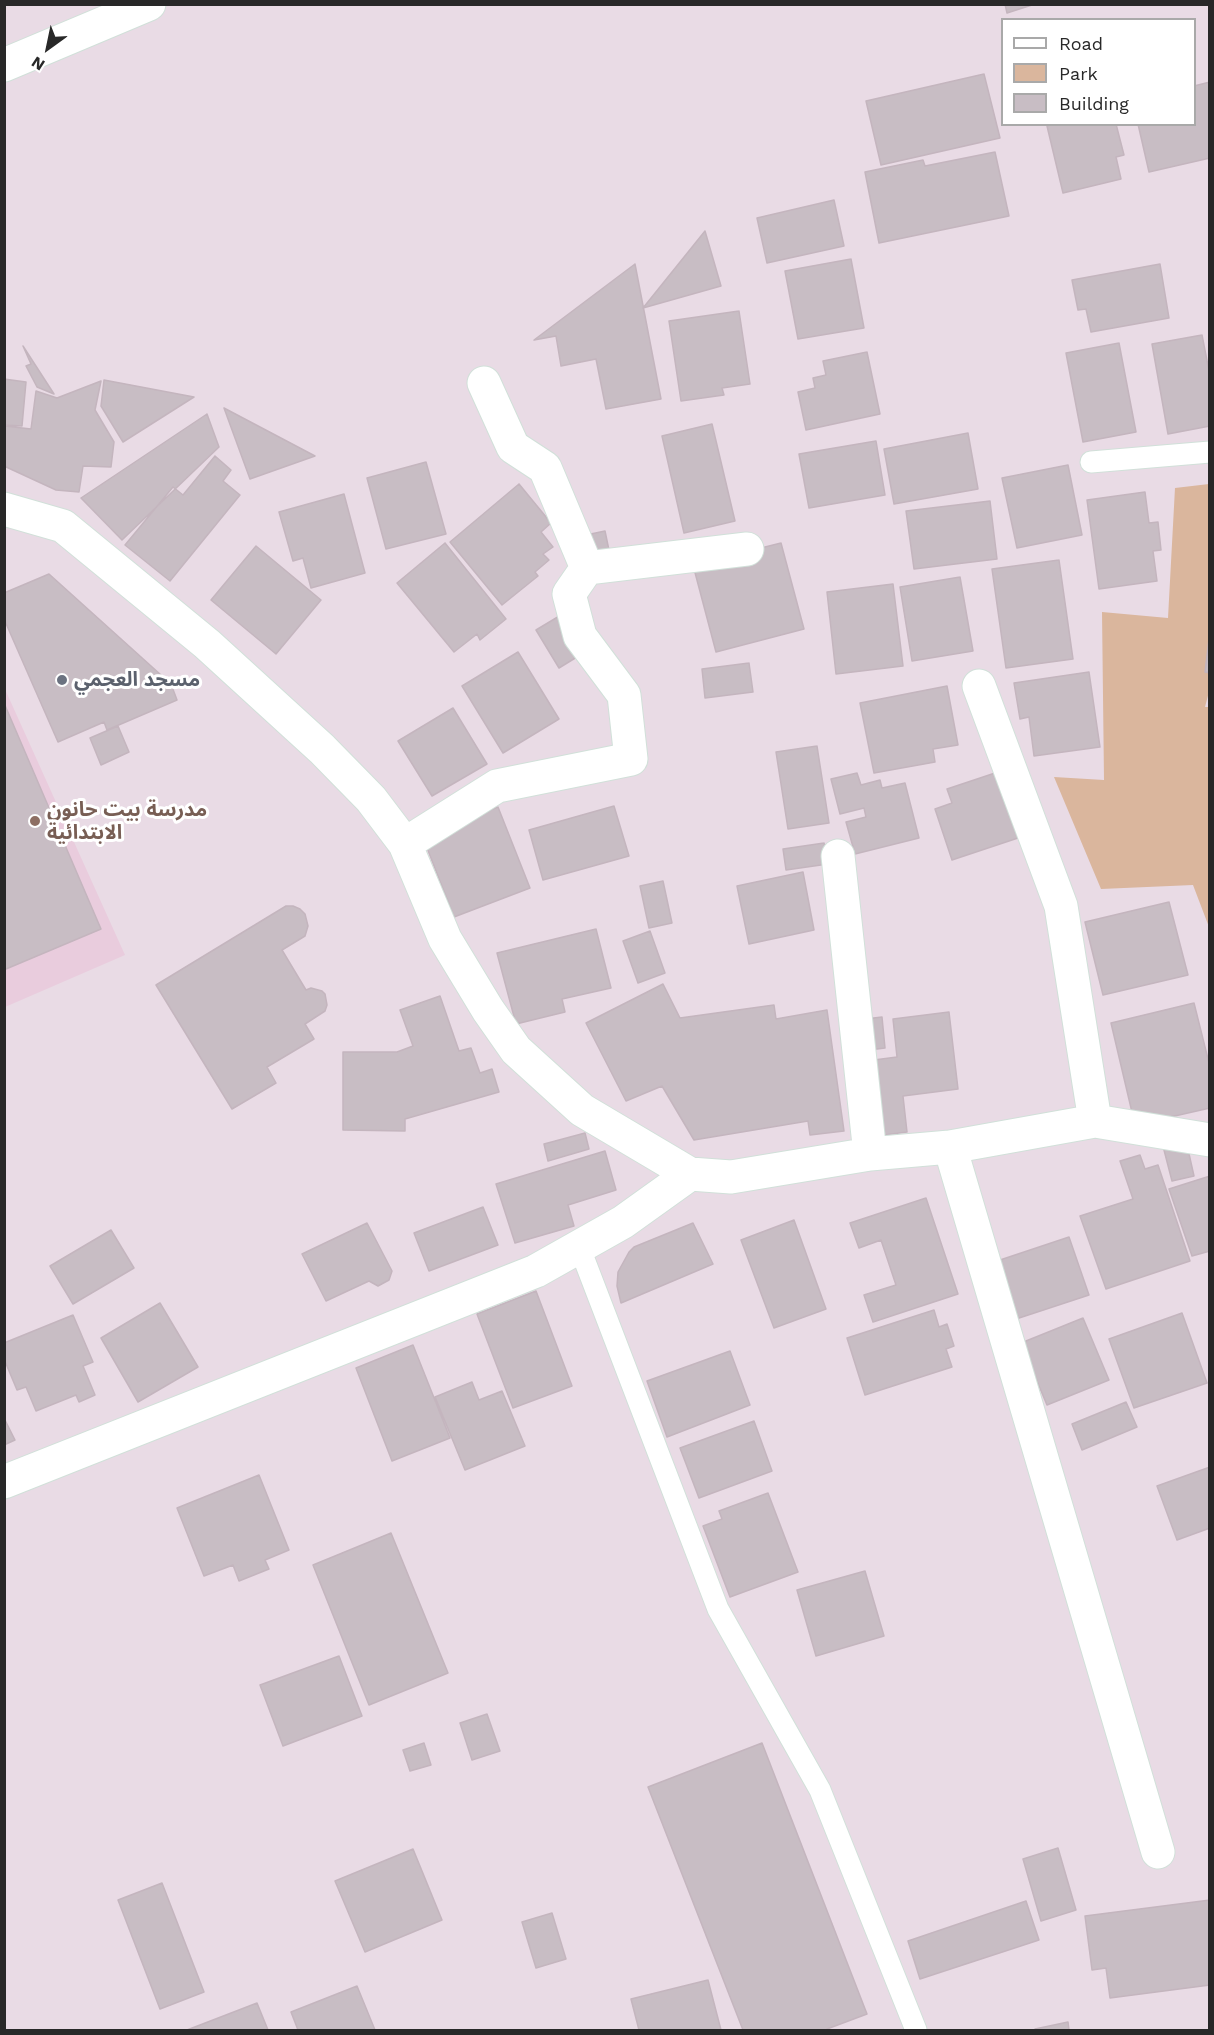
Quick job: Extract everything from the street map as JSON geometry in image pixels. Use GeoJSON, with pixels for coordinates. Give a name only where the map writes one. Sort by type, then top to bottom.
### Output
{"type":"FeatureCollection","features":[{"type":"Feature","properties":{"kind":"street"},"geometry":{"type":"LineString","coordinates":[[4,64],[149,4]]}},
{"type":"Feature","properties":{"kind":"street"},"geometry":{"type":"LineString","coordinates":[[484,383],[513,447],[545,468],[587,568]]}},
{"type":"Feature","properties":{"kind":"street"},"geometry":{"type":"LineString","coordinates":[[4,509],[63,526],[207,644],[322,749],[370,799],[405,844],[445,939],[488,1010],[516,1050],[582,1110],[690,1174],[731,1177],[870,1154],[950,1148],[1095,1121],[1209,1140]]}},
{"type":"Feature","properties":{"kind":"street"},"geometry":{"type":"LineString","coordinates":[[405,844],[497,786],[631,759],[624,695],[580,636],[569,594],[587,568],[747,549]]}},
{"type":"Feature","properties":{"kind":"street"},"geometry":{"type":"LineString","coordinates":[[979,686],[1061,906],[1095,1121]]}},
{"type":"Feature","properties":{"kind":"street"},"geometry":{"type":"LineString","coordinates":[[838,856],[870,1154]]}},
{"type":"Feature","properties":{"kind":"street"},"geometry":{"type":"LineString","coordinates":[[950,1148],[1158,1852]]}},
{"type":"Feature","properties":{"kind":"street"},"geometry":{"type":"LineString","coordinates":[[4,1482],[536,1271],[623,1222],[690,1174]]}},
{"type":"Feature","properties":{"kind":"lane"},"geometry":{"type":"LineString","coordinates":[[1091,462],[1209,452]]}},
{"type":"Feature","properties":{"kind":"lane"},"geometry":{"type":"LineString","coordinates":[[579,1246],[718,1609],[820,1790],[916,2031]]}},
{"type":"Feature","properties":{"kind":"shaded area","name":"مدرسة بيت حانون الابتدائية"},"geometry":{"type":"Polygon","coordinates":[[[4,687],[125,955],[5,1007],[4,1007],[4,687]]]}},
{"type":"Feature","properties":{"kind":"green space"},"geometry":{"type":"Polygon","coordinates":[[[1209,484],[1210,688],[1205,707],[1210,707],[1209,927],[1193,885],[1101,889],[1054,777],[1104,780],[1102,612],[1168,618],[1175,488],[1209,484]]]}},
{"type":"Feature","properties":{"kind":"building"},"geometry":{"type":"Polygon","coordinates":[[[1005,4],[1035,4],[1007,13],[1005,4]]]}},
{"type":"Feature","properties":{"kind":"building"},"geometry":{"type":"Polygon","coordinates":[[[984,74],[1000,138],[881,165],[866,101],[984,74]]]}},
{"type":"Feature","properties":{"kind":"building"},"geometry":{"type":"Polygon","coordinates":[[[1210,82],[1210,158],[1149,172],[1138,126],[1196,126],[1196,86],[1210,82]]]}},
{"type":"Feature","properties":{"kind":"building"},"geometry":{"type":"Polygon","coordinates":[[[1047,126],[1117,126],[1124,155],[1116,157],[1121,179],[1063,193],[1047,126]]]}},
{"type":"Feature","properties":{"kind":"building"},"geometry":{"type":"Polygon","coordinates":[[[995,152],[1009,216],[879,243],[865,172],[923,160],[925,166],[995,152]]]}},
{"type":"Feature","properties":{"kind":"building"},"geometry":{"type":"Polygon","coordinates":[[[834,200],[844,246],[767,263],[757,218],[834,200]]]}},
{"type":"Feature","properties":{"kind":"building"},"geometry":{"type":"Polygon","coordinates":[[[705,231],[721,286],[643,308],[705,231]]]}},
{"type":"Feature","properties":{"kind":"building"},"geometry":{"type":"Polygon","coordinates":[[[851,259],[864,328],[798,339],[785,271],[851,259]]]}},
{"type":"Feature","properties":{"kind":"building"},"geometry":{"type":"Polygon","coordinates":[[[635,264],[661,399],[606,409],[596,359],[561,366],[556,336],[534,340],[635,264]]]}},
{"type":"Feature","properties":{"kind":"building"},"geometry":{"type":"Polygon","coordinates":[[[1160,264],[1169,318],[1091,332],[1086,309],[1078,310],[1072,280],[1160,264]]]}},
{"type":"Feature","properties":{"kind":"building"},"geometry":{"type":"Polygon","coordinates":[[[739,311],[750,384],[722,388],[724,395],[681,401],[669,321],[739,311]]]}},
{"type":"Feature","properties":{"kind":"building"},"geometry":{"type":"Polygon","coordinates":[[[1202,335],[1210,376],[1210,426],[1168,434],[1152,344],[1202,335]]]}},
{"type":"Feature","properties":{"kind":"building"},"geometry":{"type":"Polygon","coordinates":[[[1119,343],[1136,432],[1083,442],[1066,353],[1119,343]]]}},
{"type":"Feature","properties":{"kind":"building"},"geometry":{"type":"Polygon","coordinates":[[[23,346],[54,394],[37,387],[26,366],[31,364],[23,346]]]}},
{"type":"Feature","properties":{"kind":"building"},"geometry":{"type":"Polygon","coordinates":[[[867,352],[880,414],[806,430],[798,392],[815,388],[813,378],[826,375],[823,361],[867,352]]]}},
{"type":"Feature","properties":{"kind":"building"},"geometry":{"type":"Polygon","coordinates":[[[4,379],[26,382],[22,426],[4,425],[4,379]]]}},
{"type":"Feature","properties":{"kind":"building"},"geometry":{"type":"Polygon","coordinates":[[[104,380],[194,397],[123,442],[101,406],[104,380]]]}},
{"type":"Feature","properties":{"kind":"building"},"geometry":{"type":"Polygon","coordinates":[[[101,381],[95,410],[114,442],[111,467],[83,466],[79,492],[56,490],[4,466],[5,426],[31,429],[36,391],[57,398],[101,381]]]}},
{"type":"Feature","properties":{"kind":"building"},"geometry":{"type":"Polygon","coordinates":[[[224,408],[315,456],[250,479],[224,408]]]}},
{"type":"Feature","properties":{"kind":"building"},"geometry":{"type":"Polygon","coordinates":[[[207,414],[219,447],[122,540],[81,498],[207,414]]]}},
{"type":"Feature","properties":{"kind":"building"},"geometry":{"type":"Polygon","coordinates":[[[712,424],[735,521],[684,533],[662,436],[712,424]]]}},
{"type":"Feature","properties":{"kind":"building"},"geometry":{"type":"Polygon","coordinates":[[[968,433],[978,489],[894,504],[884,449],[968,433]]]}},
{"type":"Feature","properties":{"kind":"building"},"geometry":{"type":"Polygon","coordinates":[[[876,441],[885,495],[809,508],[799,454],[876,441]]]}},
{"type":"Feature","properties":{"kind":"building"},"geometry":{"type":"Polygon","coordinates":[[[215,456],[231,470],[223,481],[240,495],[170,581],[125,545],[173,487],[183,495],[215,456]]]}},
{"type":"Feature","properties":{"kind":"building"},"geometry":{"type":"Polygon","coordinates":[[[426,462],[446,534],[386,549],[367,478],[426,462]]]}},
{"type":"Feature","properties":{"kind":"building"},"geometry":{"type":"Polygon","coordinates":[[[1068,465],[1082,535],[1017,548],[1002,478],[1068,465]]]}},
{"type":"Feature","properties":{"kind":"building"},"geometry":{"type":"Polygon","coordinates":[[[519,484],[551,523],[541,532],[553,547],[543,554],[549,560],[535,572],[538,576],[502,605],[450,542],[519,484]]]}},
{"type":"Feature","properties":{"kind":"building"},"geometry":{"type":"Polygon","coordinates":[[[1145,492],[1149,523],[1158,522],[1161,550],[1153,551],[1157,581],[1099,589],[1087,500],[1145,492]]]}},
{"type":"Feature","properties":{"kind":"building"},"geometry":{"type":"Polygon","coordinates":[[[344,494],[365,573],[311,588],[303,558],[293,561],[279,512],[344,494]]]}},
{"type":"Feature","properties":{"kind":"building"},"geometry":{"type":"Polygon","coordinates":[[[990,501],[997,559],[914,569],[906,511],[990,501]]]}},
{"type":"Feature","properties":{"kind":"building"},"geometry":{"type":"Polygon","coordinates":[[[605,531],[610,555],[591,559],[586,535],[605,531]]]}},
{"type":"Feature","properties":{"kind":"building"},"geometry":{"type":"Polygon","coordinates":[[[445,543],[506,619],[480,640],[477,634],[454,652],[397,583],[445,543]]]}},
{"type":"Feature","properties":{"kind":"building"},"geometry":{"type":"Polygon","coordinates":[[[781,543],[804,629],[716,652],[693,565],[781,543]]]}},
{"type":"Feature","properties":{"kind":"building"},"geometry":{"type":"Polygon","coordinates":[[[256,546],[321,600],[276,654],[211,600],[256,546]]]}},
{"type":"Feature","properties":{"kind":"building"},"geometry":{"type":"Polygon","coordinates":[[[1059,560],[1073,659],[1006,668],[992,569],[1059,560]]]}},
{"type":"Feature","properties":{"kind":"building"},"geometry":{"type":"Polygon","coordinates":[[[49,574],[171,684],[177,700],[107,730],[104,722],[58,742],[4,619],[4,593],[49,574]]]}},
{"type":"Feature","properties":{"kind":"building"},"geometry":{"type":"Polygon","coordinates":[[[960,577],[973,651],[912,661],[900,587],[960,577]]]}},
{"type":"Feature","properties":{"kind":"building"},"geometry":{"type":"Polygon","coordinates":[[[893,584],[903,666],[836,674],[827,592],[893,584]]]}},
{"type":"Feature","properties":{"kind":"building"},"geometry":{"type":"Polygon","coordinates":[[[561,615],[585,652],[559,668],[536,630],[561,615]]]}},
{"type":"Feature","properties":{"kind":"building"},"geometry":{"type":"Polygon","coordinates":[[[1210,631],[1210,673],[1205,672],[1210,631]]]}},
{"type":"Feature","properties":{"kind":"building"},"geometry":{"type":"Polygon","coordinates":[[[518,652],[559,719],[503,753],[462,686],[518,652]]]}},
{"type":"Feature","properties":{"kind":"building"},"geometry":{"type":"Polygon","coordinates":[[[749,663],[753,692],[705,698],[702,669],[749,663]]]}},
{"type":"Feature","properties":{"kind":"building"},"geometry":{"type":"Polygon","coordinates":[[[1089,672],[1100,747],[1034,756],[1029,717],[1020,719],[1014,683],[1089,672]]]}},
{"type":"Feature","properties":{"kind":"building"},"geometry":{"type":"Polygon","coordinates":[[[947,686],[958,745],[933,749],[935,762],[874,773],[860,703],[947,686]]]}},
{"type":"Feature","properties":{"kind":"building","name":"مدرسة بيت حانون الابتدائية"},"geometry":{"type":"Polygon","coordinates":[[[4,703],[101,929],[6,969],[4,966],[4,703]]]}},
{"type":"Feature","properties":{"kind":"building"},"geometry":{"type":"Polygon","coordinates":[[[453,708],[487,764],[432,796],[398,741],[453,708]]]}},
{"type":"Feature","properties":{"kind":"building"},"geometry":{"type":"Polygon","coordinates":[[[118,726],[129,752],[101,765],[90,738],[118,726]]]}},
{"type":"Feature","properties":{"kind":"building"},"geometry":{"type":"Polygon","coordinates":[[[817,746],[829,823],[788,829],[776,752],[817,746]]]}},
{"type":"Feature","properties":{"kind":"building"},"geometry":{"type":"Polygon","coordinates":[[[857,773],[861,785],[880,780],[882,788],[905,783],[919,838],[855,854],[846,822],[866,817],[864,808],[840,814],[831,779],[857,773]]]}},
{"type":"Feature","properties":{"kind":"building"},"geometry":{"type":"Polygon","coordinates":[[[995,773],[1018,838],[952,860],[935,809],[952,803],[947,789],[995,773]]]}},
{"type":"Feature","properties":{"kind":"building"},"geometry":{"type":"Polygon","coordinates":[[[614,806],[629,856],[543,880],[529,830],[614,806]]]}},
{"type":"Feature","properties":{"kind":"building"},"geometry":{"type":"Polygon","coordinates":[[[498,807],[530,888],[454,917],[422,835],[498,807]]]}},
{"type":"Feature","properties":{"kind":"building"},"geometry":{"type":"Polygon","coordinates":[[[824,843],[828,864],[786,870],[783,849],[824,843]]]}},
{"type":"Feature","properties":{"kind":"building"},"geometry":{"type":"Polygon","coordinates":[[[803,872],[814,930],[749,944],[737,886],[803,872]]]}},
{"type":"Feature","properties":{"kind":"building"},"geometry":{"type":"Polygon","coordinates":[[[663,881],[672,923],[649,928],[640,886],[663,881]]]}},
{"type":"Feature","properties":{"kind":"building"},"geometry":{"type":"Polygon","coordinates":[[[1169,902],[1188,975],[1103,995],[1085,922],[1169,902]]]}},
{"type":"Feature","properties":{"kind":"building"},"geometry":{"type":"Polygon","coordinates":[[[286,906],[300,909],[305,914],[308,926],[305,936],[282,950],[306,990],[311,988],[322,991],[325,994],[327,1005],[325,1011],[305,1024],[314,1039],[267,1067],[276,1083],[232,1109],[156,985],[286,906]]]}},
{"type":"Feature","properties":{"kind":"building"},"geometry":{"type":"Polygon","coordinates":[[[596,929],[611,988],[562,999],[565,1012],[516,1024],[497,953],[596,929]]]}},
{"type":"Feature","properties":{"kind":"building"},"geometry":{"type":"Polygon","coordinates":[[[650,931],[665,973],[638,983],[623,941],[650,931]]]}},
{"type":"Feature","properties":{"kind":"building"},"geometry":{"type":"Polygon","coordinates":[[[663,984],[680,1018],[774,1005],[776,1019],[827,1010],[844,1131],[810,1135],[808,1121],[694,1140],[662,1086],[626,1101],[586,1023],[663,984]]]}},
{"type":"Feature","properties":{"kind":"building"},"geometry":{"type":"Polygon","coordinates":[[[440,996],[459,1051],[471,1048],[480,1073],[492,1069],[499,1092],[405,1119],[405,1131],[343,1130],[343,1052],[397,1052],[413,1046],[400,1010],[440,996]]]}},
{"type":"Feature","properties":{"kind":"building"},"geometry":{"type":"Polygon","coordinates":[[[1194,1003],[1210,1067],[1210,1108],[1135,1125],[1111,1023],[1194,1003]]]}},
{"type":"Feature","properties":{"kind":"building"},"geometry":{"type":"Polygon","coordinates":[[[949,1012],[958,1089],[903,1096],[907,1132],[884,1135],[874,1060],[897,1057],[893,1019],[949,1012]]]}},
{"type":"Feature","properties":{"kind":"building"},"geometry":{"type":"Polygon","coordinates":[[[882,1017],[885,1048],[861,1051],[857,1020],[882,1017]]]}},
{"type":"Feature","properties":{"kind":"building"},"geometry":{"type":"Polygon","coordinates":[[[585,1133],[589,1149],[548,1161],[544,1144],[585,1133]]]}},
{"type":"Feature","properties":{"kind":"building"},"geometry":{"type":"Polygon","coordinates":[[[1187,1145],[1194,1176],[1172,1181],[1164,1150],[1187,1145]]]}},
{"type":"Feature","properties":{"kind":"building"},"geometry":{"type":"Polygon","coordinates":[[[605,1151],[616,1190],[568,1205],[574,1226],[515,1243],[496,1184],[605,1151]]]}},
{"type":"Feature","properties":{"kind":"building"},"geometry":{"type":"Polygon","coordinates":[[[1140,1155],[1145,1169],[1158,1165],[1190,1261],[1106,1289],[1080,1216],[1133,1199],[1120,1161],[1140,1155]]]}},
{"type":"Feature","properties":{"kind":"building"},"geometry":{"type":"Polygon","coordinates":[[[1210,1176],[1210,1251],[1192,1256],[1169,1189],[1210,1176]]]}},
{"type":"Feature","properties":{"kind":"building"},"geometry":{"type":"Polygon","coordinates":[[[926,1198],[958,1294],[873,1322],[864,1295],[896,1285],[881,1240],[859,1248],[850,1223],[926,1198]]]}},
{"type":"Feature","properties":{"kind":"building"},"geometry":{"type":"Polygon","coordinates":[[[483,1207],[498,1245],[429,1271],[414,1233],[483,1207]]]}},
{"type":"Feature","properties":{"kind":"building"},"geometry":{"type":"Polygon","coordinates":[[[794,1220],[826,1309],[774,1328],[741,1240],[794,1220]]]}},
{"type":"Feature","properties":{"kind":"building"},"geometry":{"type":"Polygon","coordinates":[[[367,1223],[392,1271],[389,1280],[378,1286],[369,1281],[326,1301],[302,1254],[367,1223]]]}},
{"type":"Feature","properties":{"kind":"building"},"geometry":{"type":"Polygon","coordinates":[[[693,1223],[713,1264],[621,1303],[617,1286],[618,1272],[629,1252],[634,1247],[693,1223]]]}},
{"type":"Feature","properties":{"kind":"building"},"geometry":{"type":"Polygon","coordinates":[[[111,1230],[134,1268],[73,1304],[50,1266],[111,1230]]]}},
{"type":"Feature","properties":{"kind":"building"},"geometry":{"type":"Polygon","coordinates":[[[1069,1237],[1089,1295],[1010,1321],[991,1263],[1069,1237]]]}},
{"type":"Feature","properties":{"kind":"building"},"geometry":{"type":"Polygon","coordinates":[[[536,1291],[572,1386],[513,1408],[477,1314],[536,1291]]]}},
{"type":"Feature","properties":{"kind":"building"},"geometry":{"type":"Polygon","coordinates":[[[160,1303],[198,1367],[138,1402],[101,1338],[160,1303]]]}},
{"type":"Feature","properties":{"kind":"building"},"geometry":{"type":"Polygon","coordinates":[[[934,1310],[939,1327],[947,1324],[954,1346],[946,1349],[952,1367],[865,1395],[847,1338],[934,1310]]]}},
{"type":"Feature","properties":{"kind":"building"},"geometry":{"type":"Polygon","coordinates":[[[1182,1313],[1207,1383],[1134,1408],[1109,1339],[1182,1313]]]}},
{"type":"Feature","properties":{"kind":"building"},"geometry":{"type":"Polygon","coordinates":[[[73,1315],[93,1362],[83,1366],[95,1395],[79,1402],[76,1395],[36,1411],[26,1387],[17,1390],[4,1359],[4,1343],[73,1315]]]}},
{"type":"Feature","properties":{"kind":"building"},"geometry":{"type":"Polygon","coordinates":[[[1083,1318],[1109,1380],[1047,1405],[1021,1343],[1083,1318]]]}},
{"type":"Feature","properties":{"kind":"building"},"geometry":{"type":"Polygon","coordinates":[[[413,1345],[450,1438],[392,1461],[356,1368],[413,1345]]]}},
{"type":"Feature","properties":{"kind":"building"},"geometry":{"type":"Polygon","coordinates":[[[730,1351],[750,1405],[667,1437],[647,1381],[730,1351]]]}},
{"type":"Feature","properties":{"kind":"building"},"geometry":{"type":"Polygon","coordinates":[[[472,1382],[479,1400],[502,1391],[525,1446],[465,1470],[435,1397],[472,1382]]]}},
{"type":"Feature","properties":{"kind":"building"},"geometry":{"type":"Polygon","coordinates":[[[1126,1402],[1137,1427],[1082,1450],[1072,1424],[1126,1402]]]}},
{"type":"Feature","properties":{"kind":"building"},"geometry":{"type":"Polygon","coordinates":[[[4,1418],[15,1440],[4,1445],[4,1418]]]}},
{"type":"Feature","properties":{"kind":"building"},"geometry":{"type":"Polygon","coordinates":[[[754,1421],[772,1471],[699,1498],[680,1448],[754,1421]]]}},
{"type":"Feature","properties":{"kind":"building"},"geometry":{"type":"Polygon","coordinates":[[[1210,1467],[1210,1528],[1177,1540],[1157,1486],[1210,1467]]]}},
{"type":"Feature","properties":{"kind":"building"},"geometry":{"type":"Polygon","coordinates":[[[259,1475],[289,1550],[265,1560],[269,1569],[239,1581],[233,1565],[204,1576],[177,1508],[259,1475]]]}},
{"type":"Feature","properties":{"kind":"building"},"geometry":{"type":"Polygon","coordinates":[[[768,1493],[798,1572],[730,1597],[703,1526],[722,1519],[719,1511],[768,1493]]]}},
{"type":"Feature","properties":{"kind":"building"},"geometry":{"type":"Polygon","coordinates":[[[391,1533],[448,1673],[369,1705],[313,1565],[391,1533]]]}},
{"type":"Feature","properties":{"kind":"building"},"geometry":{"type":"Polygon","coordinates":[[[865,1571],[884,1636],[816,1656],[797,1590],[865,1571]]]}},
{"type":"Feature","properties":{"kind":"building"},"geometry":{"type":"Polygon","coordinates":[[[339,1656],[362,1716],[283,1746],[260,1685],[339,1656]]]}},
{"type":"Feature","properties":{"kind":"building"},"geometry":{"type":"Polygon","coordinates":[[[487,1714],[500,1751],[472,1760],[460,1723],[487,1714]]]}},
{"type":"Feature","properties":{"kind":"building"},"geometry":{"type":"Polygon","coordinates":[[[424,1743],[431,1765],[410,1771],[403,1750],[424,1743]]]}},
{"type":"Feature","properties":{"kind":"building"},"geometry":{"type":"Polygon","coordinates":[[[762,1743],[867,2014],[828,2030],[743,2030],[648,1787],[762,1743]]]}},
{"type":"Feature","properties":{"kind":"building"},"geometry":{"type":"Polygon","coordinates":[[[1058,1848],[1076,1910],[1041,1921],[1023,1859],[1058,1848]]]}},
{"type":"Feature","properties":{"kind":"building"},"geometry":{"type":"Polygon","coordinates":[[[413,1849],[442,1920],[365,1952],[335,1881],[413,1849]]]}},
{"type":"Feature","properties":{"kind":"building"},"geometry":{"type":"Polygon","coordinates":[[[162,1883],[204,1992],[160,2009],[118,1900],[162,1883]]]}},
{"type":"Feature","properties":{"kind":"building"},"geometry":{"type":"Polygon","coordinates":[[[1210,1900],[1210,1985],[1110,1998],[1106,1968],[1092,1970],[1085,1916],[1210,1900]]]}},
{"type":"Feature","properties":{"kind":"building"},"geometry":{"type":"Polygon","coordinates":[[[1026,1901],[1039,1940],[920,1979],[908,1941],[1026,1901]]]}},
{"type":"Feature","properties":{"kind":"building"},"geometry":{"type":"Polygon","coordinates":[[[552,1913],[566,1959],[536,1968],[522,1922],[552,1913]]]}},
{"type":"Feature","properties":{"kind":"building"},"geometry":{"type":"Polygon","coordinates":[[[708,1980],[721,2030],[639,2030],[631,1999],[708,1980]]]}},
{"type":"Feature","properties":{"kind":"building"},"geometry":{"type":"Polygon","coordinates":[[[357,1986],[375,2030],[298,2030],[291,2012],[357,1986]]]}},
{"type":"Feature","properties":{"kind":"building"},"geometry":{"type":"Polygon","coordinates":[[[257,2003],[268,2030],[187,2030],[257,2003]]]}},
{"type":"Feature","properties":{"kind":"building"},"geometry":{"type":"Polygon","coordinates":[[[1068,2022],[1069,2030],[1035,2029],[1068,2022]]]}},
{"type":"Feature","properties":{"kind":"place","name":"مسجد العجمي"},"geometry":{"type":"Point","coordinates":[62,680]}},
{"type":"Feature","properties":{"kind":"place","name":"مدرسة بيت حانون الابتدائية"},"geometry":{"type":"Point","coordinates":[35,821]}}]}
